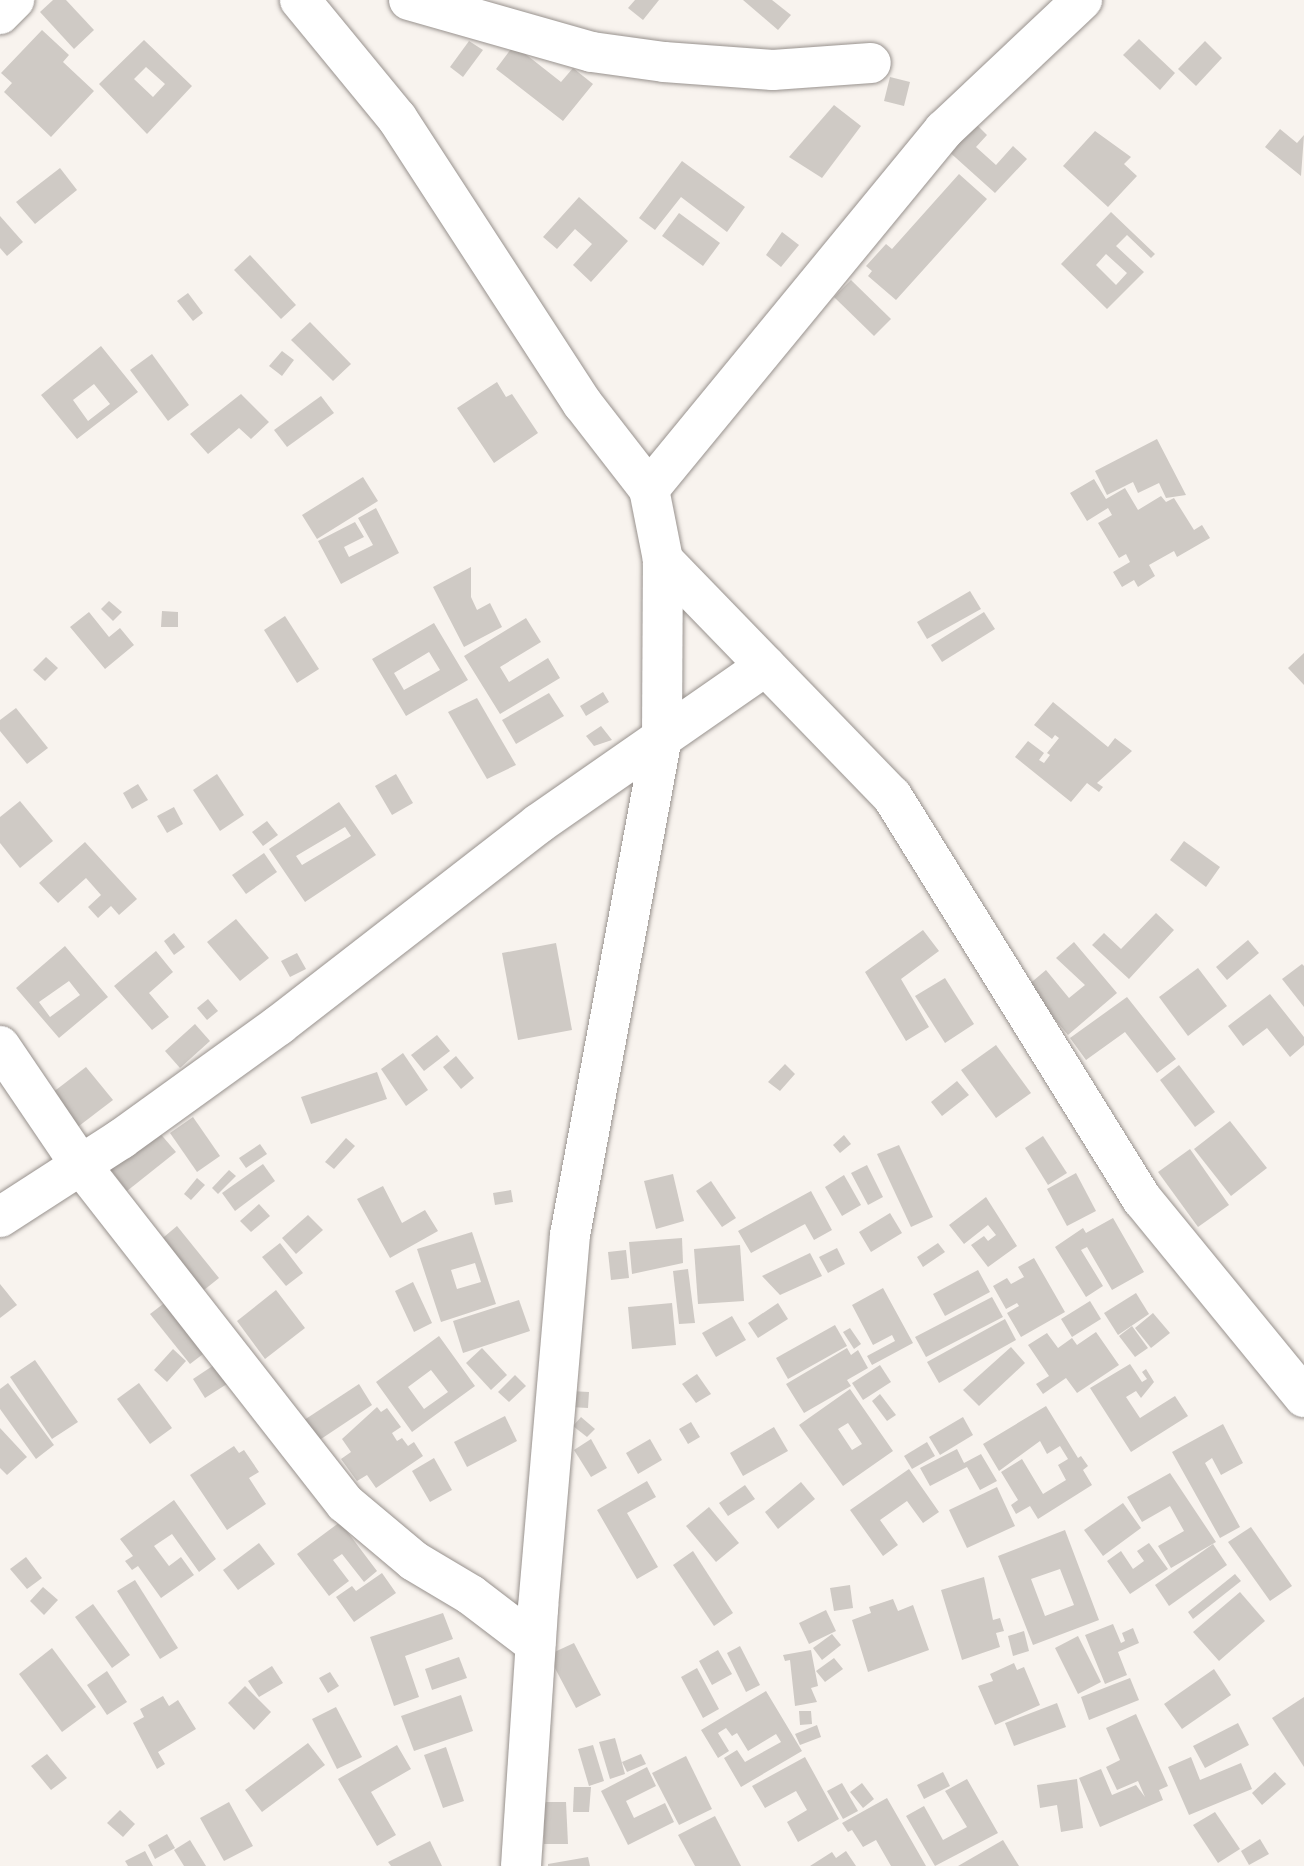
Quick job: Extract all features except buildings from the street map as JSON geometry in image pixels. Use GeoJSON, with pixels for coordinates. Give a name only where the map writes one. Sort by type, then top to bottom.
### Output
{"type":"FeatureCollection","features":[{"type":"Feature","properties":{"kind":"street"},"geometry":{"type":"LineString","coordinates":[[0,14],[14,0]]}},
{"type":"Feature","properties":{"kind":"street"},"geometry":{"type":"LineString","coordinates":[[300,0],[397,118],[583,404],[649,488],[663,560],[662,737],[570,1235],[535,1644],[522,1866]]}},
{"type":"Feature","properties":{"kind":"street"},"geometry":{"type":"LineString","coordinates":[[409,0],[592,52],[664,62],[773,70],[872,63]]}},
{"type":"Feature","properties":{"kind":"street"},"geometry":{"type":"LineString","coordinates":[[649,488],[944,130],[1082,0]]}},
{"type":"Feature","properties":{"kind":"street"},"geometry":{"type":"LineString","coordinates":[[663,560],[892,796],[1142,1199],[1304,1397]]}},
{"type":"Feature","properties":{"kind":"street"},"geometry":{"type":"LineString","coordinates":[[0,1217],[278,1026],[538,824],[765,666]]}},
{"type":"Feature","properties":{"kind":"street"},"geometry":{"type":"LineString","coordinates":[[0,1046],[80,1164],[345,1503],[414,1561],[471,1595],[535,1644]]}}]}
